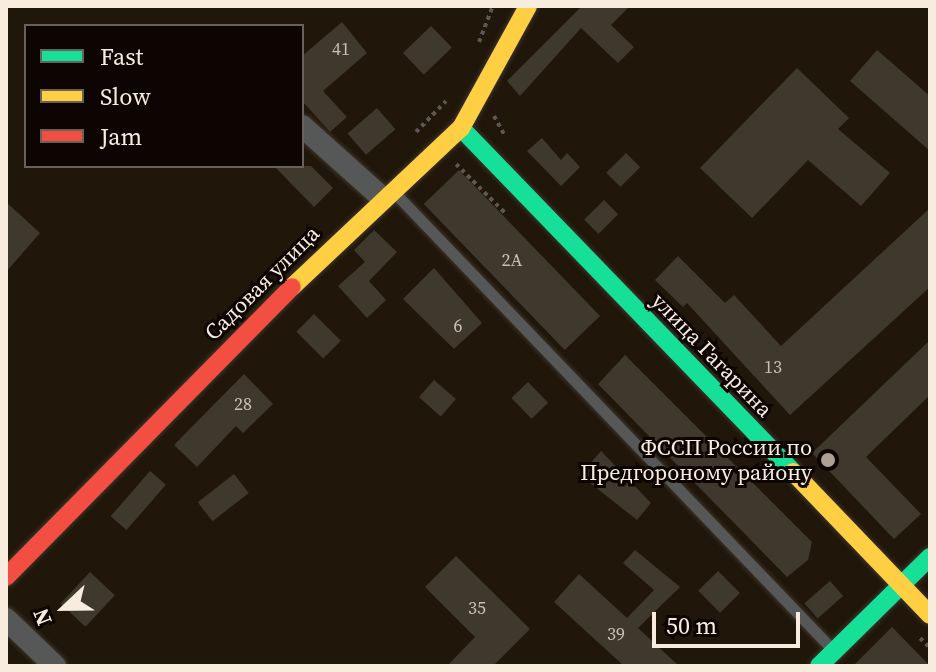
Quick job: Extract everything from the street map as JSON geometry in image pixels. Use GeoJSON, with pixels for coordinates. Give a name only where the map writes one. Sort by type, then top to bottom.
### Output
{"type":"FeatureCollection","features":[{"type":"Feature","properties":{"kind":"street","name":"Садовая улица"},"geometry":{"type":"LineString","coordinates":[[6,577],[386,193],[461,128],[528,6]]}},
{"type":"Feature","properties":{"kind":"street"},"geometry":{"type":"LineString","coordinates":[[304,128],[386,193]]}},
{"type":"Feature","properties":{"kind":"street","name":"улица Гагарина"},"geometry":{"type":"LineString","coordinates":[[461,128],[930,615]]}},
{"type":"Feature","properties":{"kind":"street"},"geometry":{"type":"LineString","coordinates":[[819,666],[930,557]]}},
{"type":"Feature","properties":{"kind":"street"},"geometry":{"type":"LineString","coordinates":[[6,619],[55,666]]}},
{"type":"Feature","properties":{"kind":"lane"},"geometry":{"type":"LineString","coordinates":[[386,193],[834,651]]}},
{"type":"Feature","properties":{"kind":"path"},"geometry":{"type":"LineString","coordinates":[[492,107],[516,147]]}},
{"type":"Feature","properties":{"kind":"building"},"geometry":{"type":"Polygon","coordinates":[[[582,6],[630,6],[611,25],[634,47],[618,63],[581,28],[520,96],[507,81],[582,6]]]}},
{"type":"Feature","properties":{"kind":"building"},"geometry":{"type":"Polygon","coordinates":[[[342,22],[367,53],[323,91],[347,117],[330,132],[304,103],[304,54],[342,22]]]}},
{"type":"Feature","properties":{"kind":"building"},"geometry":{"type":"Polygon","coordinates":[[[431,26],[452,48],[424,75],[403,53],[431,26]]]}},
{"type":"Feature","properties":{"kind":"building"},"geometry":{"type":"Polygon","coordinates":[[[877,50],[930,96],[930,151],[850,81],[877,50]]]}},
{"type":"Feature","properties":{"kind":"building"},"geometry":{"type":"Polygon","coordinates":[[[797,68],[849,118],[838,129],[890,173],[861,206],[808,160],[752,218],[700,168],[797,68]]]}},
{"type":"Feature","properties":{"kind":"building"},"geometry":{"type":"Polygon","coordinates":[[[377,108],[395,129],[366,155],[348,134],[377,108]]]}},
{"type":"Feature","properties":{"kind":"building"},"geometry":{"type":"Polygon","coordinates":[[[542,138],[561,160],[567,153],[580,167],[561,186],[527,151],[542,138]]]}},
{"type":"Feature","properties":{"kind":"building"},"geometry":{"type":"Polygon","coordinates":[[[626,153],[640,167],[620,187],[606,173],[626,153]]]}},
{"type":"Feature","properties":{"kind":"building"},"geometry":{"type":"Polygon","coordinates":[[[311,166],[333,188],[314,207],[276,168],[311,166]]]}},
{"type":"Feature","properties":{"kind":"building"},"geometry":{"type":"Polygon","coordinates":[[[459,170],[600,316],[565,350],[424,204],[459,170]]]}},
{"type":"Feature","properties":{"kind":"building"},"geometry":{"type":"Polygon","coordinates":[[[604,200],[618,214],[598,234],[584,220],[604,200]]]}},
{"type":"Feature","properties":{"kind":"building"},"geometry":{"type":"Polygon","coordinates":[[[6,202],[40,233],[6,272],[6,202]]]}},
{"type":"Feature","properties":{"kind":"building"},"geometry":{"type":"Polygon","coordinates":[[[930,208],[930,287],[790,415],[687,303],[683,307],[655,280],[678,256],[725,303],[734,295],[781,346],[930,208]]]}},
{"type":"Feature","properties":{"kind":"building"},"geometry":{"type":"Polygon","coordinates":[[[374,230],[397,252],[369,281],[386,300],[367,318],[338,286],[365,262],[354,250],[374,230]]]}},
{"type":"Feature","properties":{"kind":"building"},"geometry":{"type":"Polygon","coordinates":[[[434,268],[482,323],[454,349],[403,299],[434,268]]]}},
{"type":"Feature","properties":{"kind":"building"},"geometry":{"type":"Polygon","coordinates":[[[314,314],[341,341],[323,359],[296,332],[314,314]]]}},
{"type":"Feature","properties":{"kind":"building"},"geometry":{"type":"Polygon","coordinates":[[[930,340],[930,395],[866,457],[921,514],[894,539],[812,453],[930,340]]]}},
{"type":"Feature","properties":{"kind":"building"},"geometry":{"type":"Polygon","coordinates":[[[625,355],[812,542],[808,560],[787,577],[598,384],[625,355]]]}},
{"type":"Feature","properties":{"kind":"building"},"geometry":{"type":"Polygon","coordinates":[[[244,374],[273,404],[243,433],[236,426],[197,467],[174,445],[244,374]]]}},
{"type":"Feature","properties":{"kind":"building"},"geometry":{"type":"Polygon","coordinates":[[[434,380],[456,399],[441,416],[419,397],[434,380]]]}},
{"type":"Feature","properties":{"kind":"building"},"geometry":{"type":"Polygon","coordinates":[[[528,382],[548,403],[532,419],[511,398],[528,382]]]}},
{"type":"Feature","properties":{"kind":"building"},"geometry":{"type":"Polygon","coordinates":[[[601,451],[651,503],[637,520],[580,475],[601,451]]]}},
{"type":"Feature","properties":{"kind":"building"},"geometry":{"type":"Polygon","coordinates":[[[150,471],[166,485],[126,530],[111,516],[150,471]]]}},
{"type":"Feature","properties":{"kind":"building"},"geometry":{"type":"Polygon","coordinates":[[[234,474],[249,493],[213,521],[198,502],[234,474]]]}},
{"type":"Feature","properties":{"kind":"building"},"geometry":{"type":"Polygon","coordinates":[[[635,550],[680,587],[638,628],[679,666],[624,666],[554,602],[579,574],[627,618],[654,590],[623,563],[635,550]]]}},
{"type":"Feature","properties":{"kind":"building"},"geometry":{"type":"Polygon","coordinates":[[[456,556],[530,629],[493,666],[447,666],[475,637],[425,587],[456,556]]]}},
{"type":"Feature","properties":{"kind":"building"},"geometry":{"type":"Polygon","coordinates":[[[718,571],[740,593],[720,613],[698,591],[718,571]]]}},
{"type":"Feature","properties":{"kind":"building"},"geometry":{"type":"Polygon","coordinates":[[[90,572],[115,595],[86,627],[61,603],[90,572]]]}},
{"type":"Feature","properties":{"kind":"building"},"geometry":{"type":"Polygon","coordinates":[[[830,581],[843,596],[817,618],[804,603],[830,581]]]}},
{"type":"Feature","properties":{"kind":"building"},"geometry":{"type":"Polygon","coordinates":[[[892,627],[930,666],[853,666],[892,627]]]}},
{"type":"Feature","properties":{"kind":"traffic: fast"},"geometry":{"type":"LineString","coordinates":[[461,128],[793,472]]}},
{"type":"Feature","properties":{"kind":"traffic: fast"},"geometry":{"type":"LineString","coordinates":[[819,666],[930,557]]}},
{"type":"Feature","properties":{"kind":"traffic: slow"},"geometry":{"type":"LineString","coordinates":[[292,287],[461,128],[528,6]]}},
{"type":"Feature","properties":{"kind":"traffic: slow"},"geometry":{"type":"LineString","coordinates":[[793,472],[930,615]]}},
{"type":"Feature","properties":{"kind":"traffic: jam"},"geometry":{"type":"LineString","coordinates":[[6,577],[292,287]]}},
{"type":"Feature","properties":{"kind":"place","name":"ФССП России по Предгороному району"},"geometry":{"type":"Point","coordinates":[828,460]}}]}
